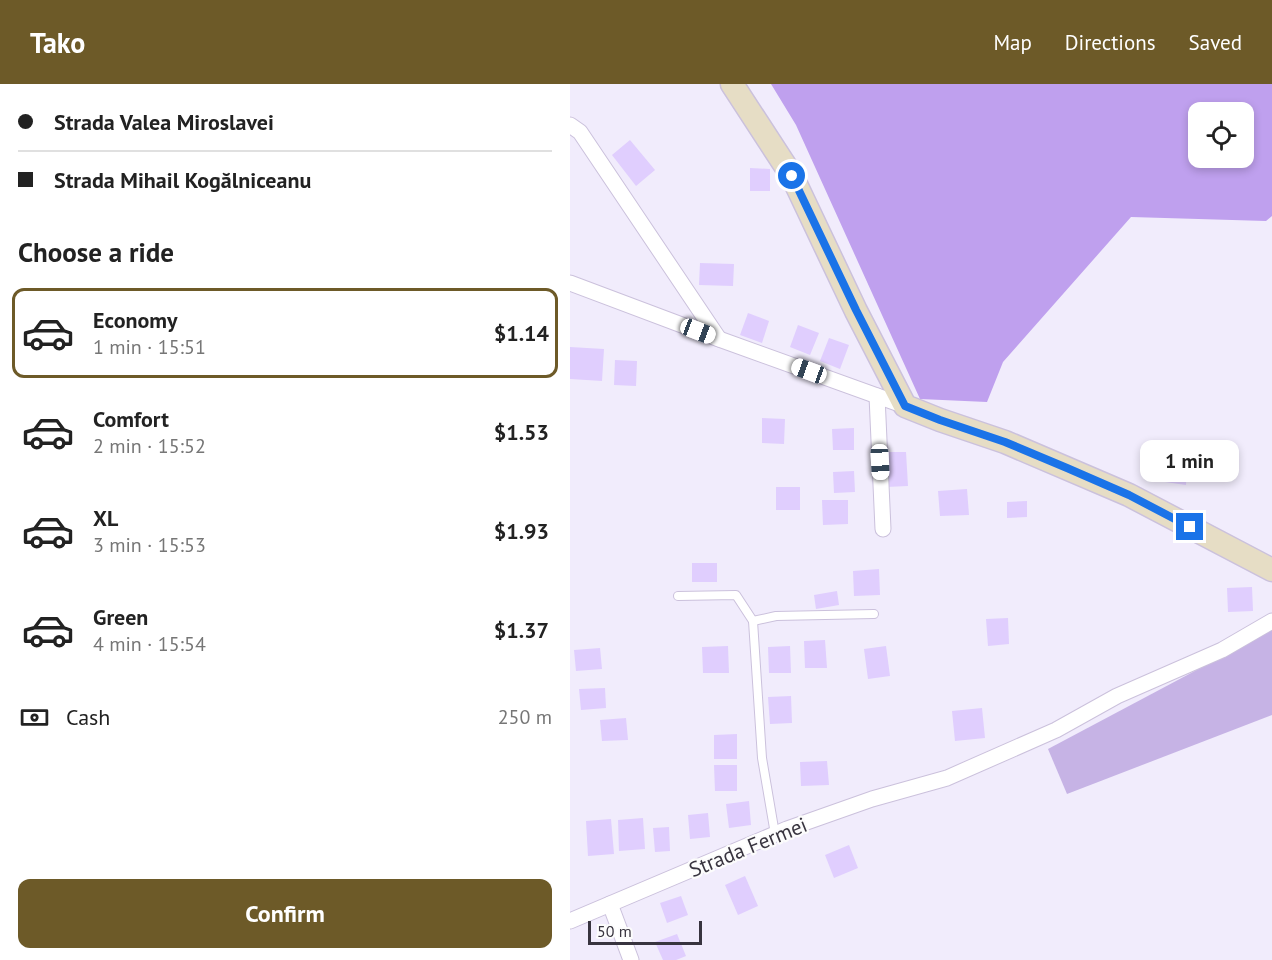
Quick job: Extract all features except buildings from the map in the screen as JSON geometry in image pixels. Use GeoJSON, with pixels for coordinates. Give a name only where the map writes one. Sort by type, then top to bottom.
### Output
{"type":"FeatureCollection","features":[{"type":"Feature","properties":{"kind":"street"},"geometry":{"type":"LineString","coordinates":[[732,84],[792,176],[905,406]]}},
{"type":"Feature","properties":{"kind":"street"},"geometry":{"type":"LineString","coordinates":[[570,125],[580,132],[720,339]]}},
{"type":"Feature","properties":{"kind":"street"},"geometry":{"type":"LineString","coordinates":[[570,283],[1005,442],[1129,495],[1272,570]]}},
{"type":"Feature","properties":{"kind":"street"},"geometry":{"type":"LineString","coordinates":[[877,396],[883,529]]}},
{"type":"Feature","properties":{"kind":"street","name":"Strada Fermei"},"geometry":{"type":"LineString","coordinates":[[570,921],[775,834],[872,799],[947,778],[1056,730],[1117,696],[1222,650],[1272,621]]}},
{"type":"Feature","properties":{"kind":"street"},"geometry":{"type":"LineString","coordinates":[[610,904],[631,960]]}},
{"type":"Feature","properties":{"kind":"lane"},"geometry":{"type":"LineString","coordinates":[[678,596],[736,595],[753,621],[762,758],[775,834]]}},
{"type":"Feature","properties":{"kind":"lane"},"geometry":{"type":"LineString","coordinates":[[753,621],[776,616],[874,614]]}},
{"type":"Feature","properties":{"kind":"shaded area"},"geometry":{"type":"Polygon","coordinates":[[[771,84],[1272,84],[1272,216],[1266,221],[1131,217],[1003,362],[987,402],[920,399],[796,125],[771,84]]]}},
{"type":"Feature","properties":{"kind":"shaded area"},"geometry":{"type":"Polygon","coordinates":[[[1272,630],[1272,715],[1067,794],[1048,749],[1272,630]]]}},
{"type":"Feature","properties":{"kind":"route"},"geometry":{"type":"LineString","coordinates":[[792,176],[905,406],[1005,442],[1067,468],[1129,495],[1190,527]]}}]}
